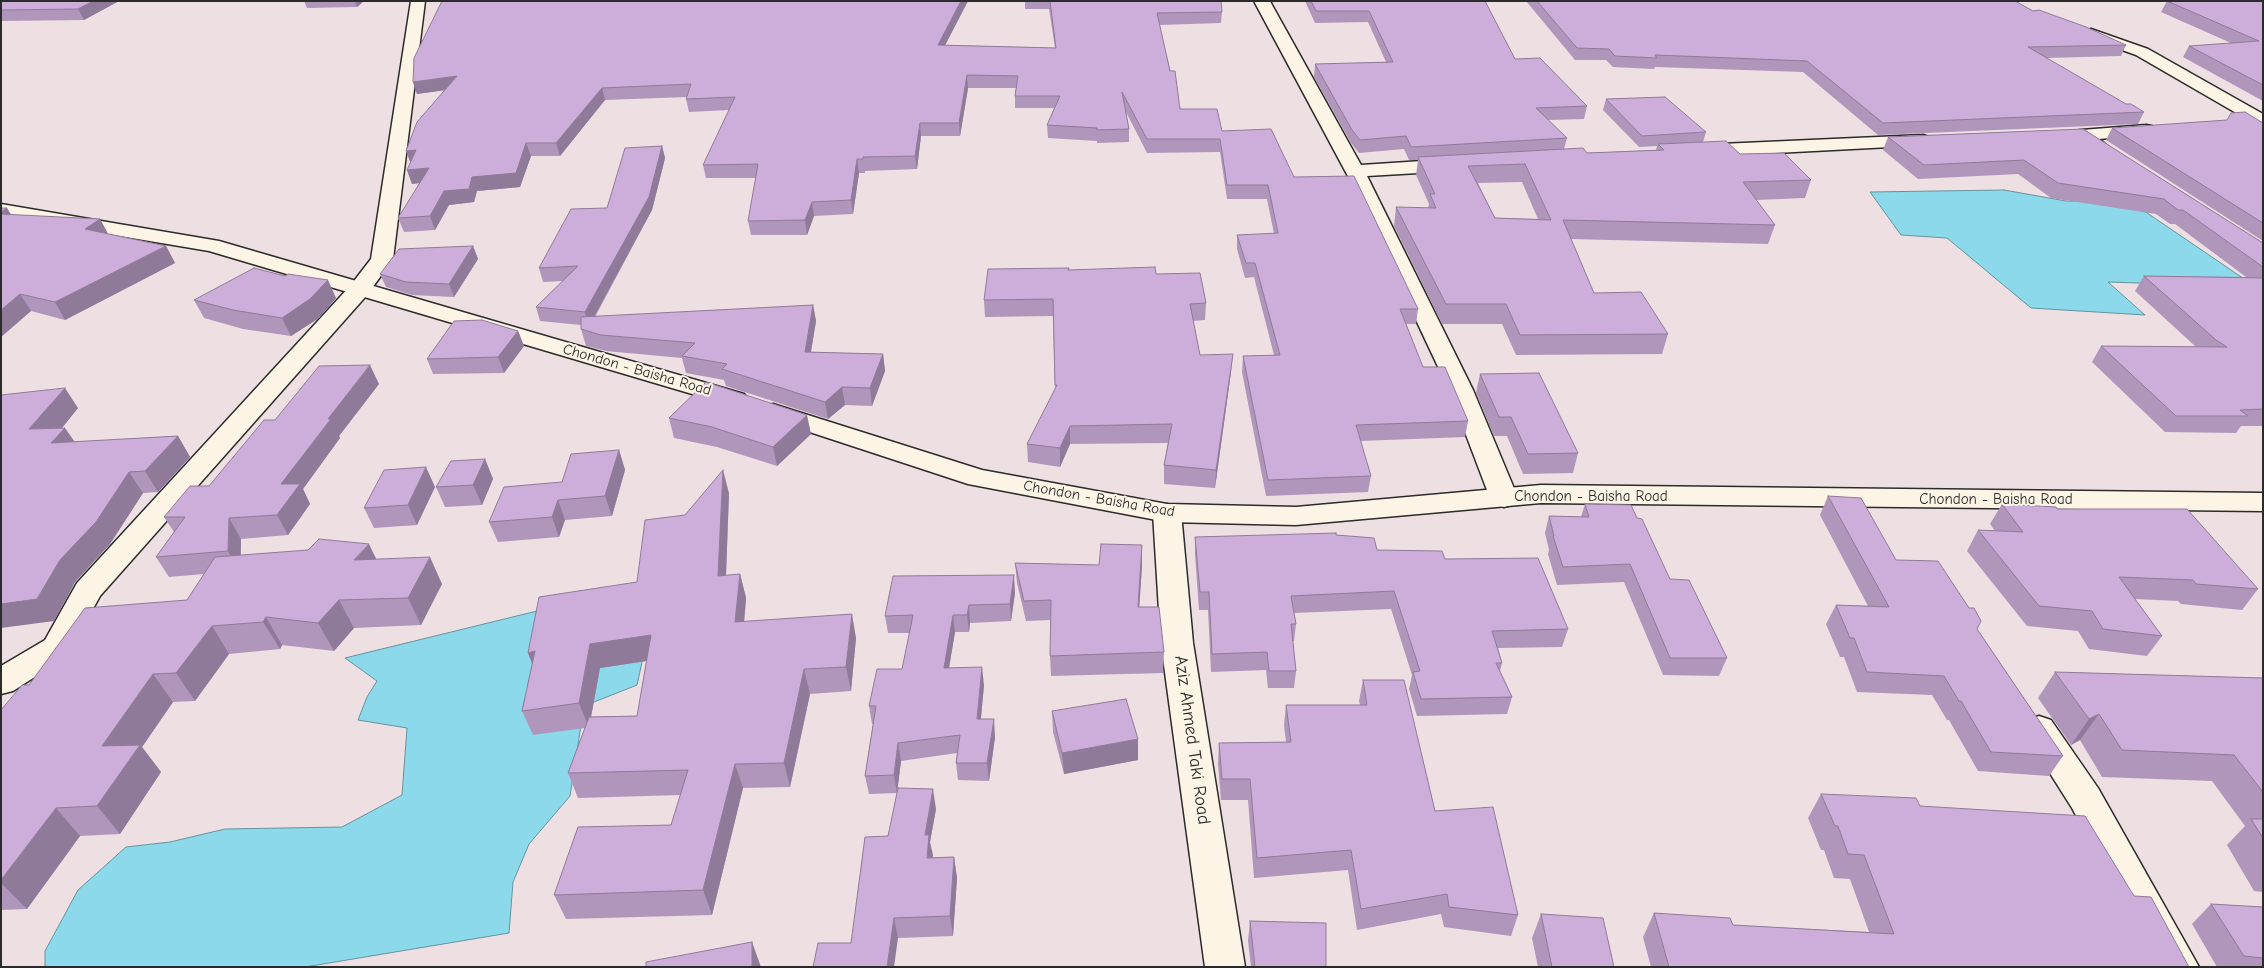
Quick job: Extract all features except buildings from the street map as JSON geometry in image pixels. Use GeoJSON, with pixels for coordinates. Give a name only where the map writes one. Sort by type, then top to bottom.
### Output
{"type":"FeatureCollection","features":[{"type":"Feature","properties":{"kind":"street"},"geometry":{"type":"LineString","coordinates":[[1,682],[56,648],[88,590],[359,290],[382,259],[418,1]]}},
{"type":"Feature","properties":{"kind":"street"},"geometry":{"type":"LineString","coordinates":[[1260,1],[1265,5],[1355,170],[1461,390],[1504,498]]}},
{"type":"Feature","properties":{"kind":"street"},"geometry":{"type":"LineString","coordinates":[[2079,30],[2142,52],[2263,122]]}},
{"type":"Feature","properties":{"kind":"street"},"geometry":{"type":"LineString","coordinates":[[2062,136],[2167,129]]}},
{"type":"Feature","properties":{"kind":"street"},"geometry":{"type":"LineString","coordinates":[[2081,135],[2116,159]]}},
{"type":"Feature","properties":{"kind":"street"},"geometry":{"type":"LineString","coordinates":[[1678,152],[1944,140]]}},
{"type":"Feature","properties":{"kind":"street"},"geometry":{"type":"LineString","coordinates":[[1355,170],[1472,164]]}},
{"type":"Feature","properties":{"kind":"street","name":"Chondon - Baisha Road"},"geometry":{"type":"LineString","coordinates":[[1,210],[212,245],[359,290],[716,393],[978,478],[1167,513],[1296,516],[1540,494],[2263,502]]}},
{"type":"Feature","properties":{"kind":"street","name":"Aziz Ahmed Taki Road"},"geometry":{"type":"LineString","coordinates":[[1167,513],[1177,643],[1225,967]]}},
{"type":"Feature","properties":{"kind":"street"},"geometry":{"type":"LineString","coordinates":[[2021,703],[2085,798],[2178,967]]}},
{"type":"Feature","properties":{"kind":"water"},"geometry":{"type":"Polygon","coordinates":[[[2004,190],[2066,201],[2131,202],[2256,287],[2108,282],[2145,315],[2031,308],[1947,238],[1901,235],[1870,192],[2004,190]]]}},
{"type":"Feature","properties":{"kind":"water"},"geometry":{"type":"Polygon","coordinates":[[[537,611],[644,653],[637,685],[584,706],[570,796],[529,844],[513,882],[509,933],[305,967],[45,967],[45,951],[78,890],[126,847],[170,842],[225,829],[342,827],[402,795],[407,728],[358,720],[367,697],[377,681],[345,658],[537,611]]]}}]}
